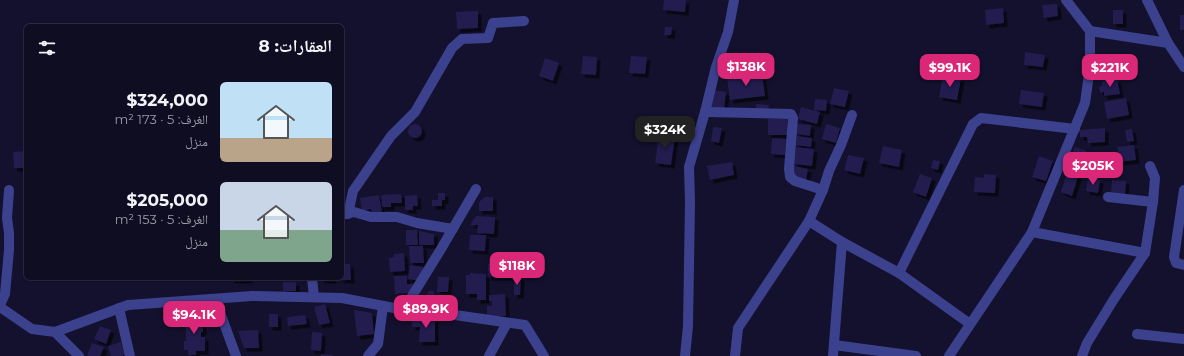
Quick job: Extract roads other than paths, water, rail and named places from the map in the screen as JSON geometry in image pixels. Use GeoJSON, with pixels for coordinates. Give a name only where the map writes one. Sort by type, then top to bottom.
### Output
{"type":"FeatureCollection","features":[{"type":"Feature","properties":{"kind":"street"},"geometry":{"type":"LineString","coordinates":[[684,356],[688,318],[690,202],[689,167],[716,67],[728,32],[734,0]]}},
{"type":"Feature","properties":{"kind":"street"},"geometry":{"type":"LineString","coordinates":[[949,356],[1032,232],[1085,103],[1090,67],[1090,31],[1066,0]]}},
{"type":"Feature","properties":{"kind":"street"},"geometry":{"type":"LineString","coordinates":[[1147,0],[1168,43],[1180,55],[1184,67]]}},
{"type":"Feature","properties":{"kind":"street"},"geometry":{"type":"LineString","coordinates":[[345,214],[353,192],[391,136],[415,112],[452,48],[462,39],[488,38],[493,23],[524,21]]}},
{"type":"Feature","properties":{"kind":"street"},"geometry":{"type":"LineString","coordinates":[[1090,31],[1168,43]]}},
{"type":"Feature","properties":{"kind":"street"},"geometry":{"type":"LineString","coordinates":[[705,112],[791,114],[793,118],[789,169],[790,177],[796,182],[823,190]]}},
{"type":"Feature","properties":{"kind":"street"},"geometry":{"type":"LineString","coordinates":[[735,356],[738,328],[809,222],[841,145],[852,114]]}},
{"type":"Feature","properties":{"kind":"street"},"geometry":{"type":"LineString","coordinates":[[899,273],[973,124],[977,120],[981,118],[1075,129]]}},
{"type":"Feature","properties":{"kind":"street"},"geometry":{"type":"LineString","coordinates":[[1082,356],[1087,343],[1102,318],[1145,253],[1155,178],[1150,166]]}},
{"type":"Feature","properties":{"kind":"street"},"geometry":{"type":"LineString","coordinates":[[8,190],[7,218],[9,250],[5,294],[0,306],[32,329],[55,332],[128,305],[252,296],[342,298],[383,306],[525,325],[544,356]]}},
{"type":"Feature","properties":{"kind":"street"},"geometry":{"type":"LineString","coordinates":[[404,309],[476,190]]}},
{"type":"Feature","properties":{"kind":"street"},"geometry":{"type":"LineString","coordinates":[[1184,190],[1174,257],[1176,263],[1184,265]]}},
{"type":"Feature","properties":{"kind":"street"},"geometry":{"type":"LineString","coordinates":[[1108,197],[1153,202]]}},
{"type":"Feature","properties":{"kind":"street"},"geometry":{"type":"LineString","coordinates":[[345,214],[354,212],[371,217],[397,217],[418,223],[452,229]]}},
{"type":"Feature","properties":{"kind":"street"},"geometry":{"type":"LineString","coordinates":[[809,222],[899,273],[970,324]]}},
{"type":"Feature","properties":{"kind":"street"},"geometry":{"type":"LineString","coordinates":[[1032,232],[1145,253]]}},
{"type":"Feature","properties":{"kind":"street"},"geometry":{"type":"LineString","coordinates":[[833,356],[842,242]]}},
{"type":"Feature","properties":{"kind":"street"},"geometry":{"type":"LineString","coordinates":[[312,280],[314,297]]}},
{"type":"Feature","properties":{"kind":"street"},"geometry":{"type":"LineString","coordinates":[[215,299],[236,356]]}},
{"type":"Feature","properties":{"kind":"street"},"geometry":{"type":"LineString","coordinates":[[368,356],[378,344],[383,306]]}},
{"type":"Feature","properties":{"kind":"street"},"geometry":{"type":"LineString","coordinates":[[119,308],[130,356]]}},
{"type":"Feature","properties":{"kind":"street"},"geometry":{"type":"LineString","coordinates":[[489,356],[507,323]]}},
{"type":"Feature","properties":{"kind":"street"},"geometry":{"type":"LineString","coordinates":[[55,332],[79,356]]}},
{"type":"Feature","properties":{"kind":"street"},"geometry":{"type":"LineString","coordinates":[[1137,334],[1184,339]]}},
{"type":"Feature","properties":{"kind":"street"},"geometry":{"type":"LineString","coordinates":[[834,345],[916,356]]}}]}
